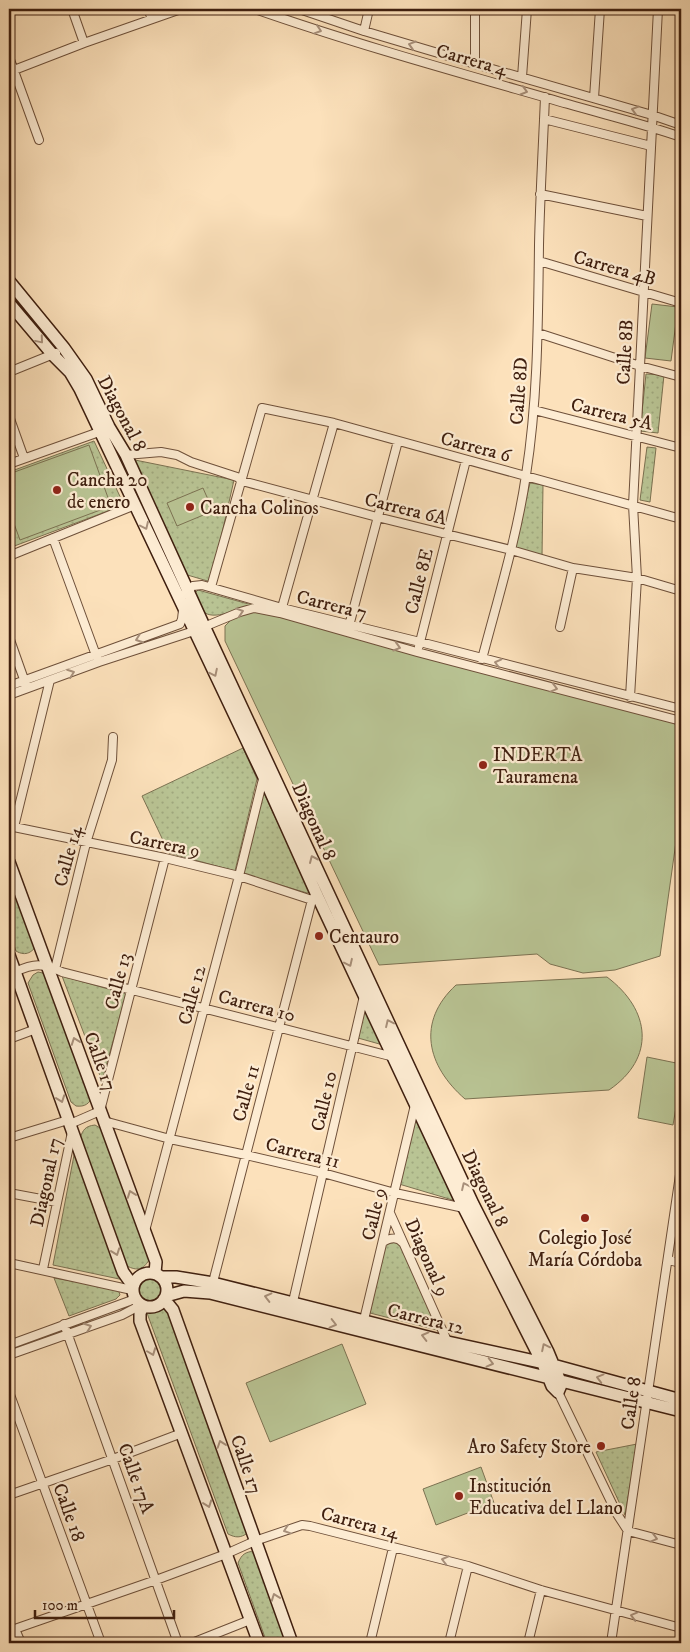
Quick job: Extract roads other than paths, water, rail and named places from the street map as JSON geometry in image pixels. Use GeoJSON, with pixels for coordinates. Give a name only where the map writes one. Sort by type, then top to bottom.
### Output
{"type":"FeatureCollection","features":[{"type":"Feature","properties":{"kind":"street"},"geometry":{"type":"LineString","coordinates":[[72,9],[84,43]]}},
{"type":"Feature","properties":{"kind":"street"},"geometry":{"type":"LineString","coordinates":[[148,9],[152,19]]}},
{"type":"Feature","properties":{"kind":"street"},"geometry":{"type":"LineString","coordinates":[[11,71],[181,9]]}},
{"type":"Feature","properties":{"kind":"street","name":"Carrera 4"},"geometry":{"type":"LineString","coordinates":[[255,9],[358,42],[681,137]]}},
{"type":"Feature","properties":{"kind":"street","name":"Carrera 4"},"geometry":{"type":"LineString","coordinates":[[299,9],[364,31],[681,125]]}},
{"type":"Feature","properties":{"kind":"street"},"geometry":{"type":"LineString","coordinates":[[364,31],[369,9]]}},
{"type":"Feature","properties":{"kind":"street"},"geometry":{"type":"LineString","coordinates":[[475,9],[475,64]]}},
{"type":"Feature","properties":{"kind":"street"},"geometry":{"type":"LineString","coordinates":[[522,77],[527,9]]}},
{"type":"Feature","properties":{"kind":"street"},"geometry":{"type":"LineString","coordinates":[[594,98],[600,9]]}},
{"type":"Feature","properties":{"kind":"street","name":"Calle 8B"},"geometry":{"type":"LineString","coordinates":[[630,696],[637,578],[633,505],[658,9]]}},
{"type":"Feature","properties":{"kind":"street"},"geometry":{"type":"LineString","coordinates":[[9,58],[11,71],[39,140]]}},
{"type":"Feature","properties":{"kind":"street","name":"Calle 8D"},"geometry":{"type":"LineString","coordinates":[[482,659],[511,550],[526,476],[534,410],[538,333],[540,194],[545,97]]}},
{"type":"Feature","properties":{"kind":"street"},"geometry":{"type":"LineString","coordinates":[[544,119],[651,146]]}},
{"type":"Feature","properties":{"kind":"street"},"geometry":{"type":"LineString","coordinates":[[540,194],[647,216]]}},
{"type":"Feature","properties":{"kind":"street","name":"Carrera 4B"},"geometry":{"type":"LineString","coordinates":[[539,262],[681,303]]}},
{"type":"Feature","properties":{"kind":"street","name":"Diagonal 8"},"geometry":{"type":"LineString","coordinates":[[9,281],[64,348],[86,379],[108,427],[126,455],[188,590],[199,629],[268,773],[318,893],[369,994],[469,1206],[548,1365],[555,1384],[617,1514],[628,1531]]}},
{"type":"Feature","properties":{"kind":"street","name":"Diagonal 8"},"geometry":{"type":"LineString","coordinates":[[9,302],[53,355],[70,372],[80,389],[182,606],[199,629]]}},
{"type":"Feature","properties":{"kind":"street"},"geometry":{"type":"LineString","coordinates":[[538,333],[640,366],[681,377]]}},
{"type":"Feature","properties":{"kind":"street"},"geometry":{"type":"LineString","coordinates":[[9,372],[53,355],[64,348]]}},
{"type":"Feature","properties":{"kind":"street","name":"Carrera 6"},"geometry":{"type":"LineString","coordinates":[[242,481],[262,408],[334,424],[681,519]]}},
{"type":"Feature","properties":{"kind":"street","name":"Carrera 5A"},"geometry":{"type":"LineString","coordinates":[[534,410],[681,448]]}},
{"type":"Feature","properties":{"kind":"street"},"geometry":{"type":"LineString","coordinates":[[9,416],[24,458]]}},
{"type":"Feature","properties":{"kind":"street"},"geometry":{"type":"LineString","coordinates":[[281,611],[334,424]]}},
{"type":"Feature","properties":{"kind":"street"},"geometry":{"type":"LineString","coordinates":[[9,464],[99,432]]}},
{"type":"Feature","properties":{"kind":"street"},"geometry":{"type":"LineString","coordinates":[[349,626],[398,441]]}},
{"type":"Feature","properties":{"kind":"street","name":"Carrera 6A"},"geometry":{"type":"LineString","coordinates":[[126,455],[162,452],[177,455],[191,462],[237,477],[242,481],[312,500],[511,550],[573,568],[637,578],[681,591]]}},
{"type":"Feature","properties":{"kind":"street","name":"Calle 8E"},"geometry":{"type":"LineString","coordinates":[[417,652],[466,460]]}},
{"type":"Feature","properties":{"kind":"street"},"geometry":{"type":"LineString","coordinates":[[212,587],[242,481]]}},
{"type":"Feature","properties":{"kind":"street"},"geometry":{"type":"LineString","coordinates":[[9,556],[135,505]]}},
{"type":"Feature","properties":{"kind":"street"},"geometry":{"type":"LineString","coordinates":[[53,538],[97,659]]}},
{"type":"Feature","properties":{"kind":"street"},"geometry":{"type":"LineString","coordinates":[[560,626],[573,568]]}},
{"type":"Feature","properties":{"kind":"street","name":"Carrera 7"},"geometry":{"type":"LineString","coordinates":[[9,686],[50,680],[180,624],[183,614],[183,597],[193,586],[202,585],[417,652],[681,721]]}},
{"type":"Feature","properties":{"kind":"street","name":"Carrera 7"},"geometry":{"type":"LineString","coordinates":[[9,696],[26,684],[97,659],[199,629],[254,608],[281,611],[420,642],[681,709]]}},
{"type":"Feature","properties":{"kind":"street"},"geometry":{"type":"LineString","coordinates":[[9,638],[26,684]]}},
{"type":"Feature","properties":{"kind":"street"},"geometry":{"type":"LineString","coordinates":[[11,827],[50,680]]}},
{"type":"Feature","properties":{"kind":"street","name":"Calle 14"},"geometry":{"type":"LineString","coordinates":[[51,968],[86,843],[112,760],[113,737]]}},
{"type":"Feature","properties":{"kind":"street","name":"Calle 12"},"geometry":{"type":"LineString","coordinates":[[145,1233],[268,773]]}},
{"type":"Feature","properties":{"kind":"street","name":"Carrera 9"},"geometry":{"type":"LineString","coordinates":[[11,827],[166,858],[318,893]]}},
{"type":"Feature","properties":{"kind":"street","name":"Calle 13"},"geometry":{"type":"LineString","coordinates":[[102,1116],[131,990],[166,858]]}},
{"type":"Feature","properties":{"kind":"street","name":"Calle 17"},"geometry":{"type":"LineString","coordinates":[[9,862],[51,968],[159,1275]]}},
{"type":"Feature","properties":{"kind":"street","name":"Calle 11"},"geometry":{"type":"LineString","coordinates":[[211,1288],[279,1027],[318,893]]}},
{"type":"Feature","properties":{"kind":"street"},"geometry":{"type":"LineString","coordinates":[[9,955],[124,1272],[137,1297],[149,1307],[155,1306],[165,1297],[167,1288],[159,1275],[149,1272],[142,1274],[135,1280],[137,1297],[140,1313],[140,1320],[259,1643]]}},
{"type":"Feature","properties":{"kind":"street","name":"Carrera 10"},"geometry":{"type":"LineString","coordinates":[[15,972],[36,964],[352,1046],[398,1055]]}},
{"type":"Feature","properties":{"kind":"street","name":"Calle 10"},"geometry":{"type":"LineString","coordinates":[[291,1308],[352,1046],[369,994]]}},
{"type":"Feature","properties":{"kind":"street"},"geometry":{"type":"LineString","coordinates":[[9,1039],[36,1029]]}},
{"type":"Feature","properties":{"kind":"street","name":"Diagonal 8"},"geometry":{"type":"LineString","coordinates":[[398,1055],[415,1104],[469,1206]]}},
{"type":"Feature","properties":{"kind":"street","name":"Calle 9"},"geometry":{"type":"LineString","coordinates":[[363,1326],[415,1104]]}},
{"type":"Feature","properties":{"kind":"street"},"geometry":{"type":"LineString","coordinates":[[9,1138],[102,1116]]}},
{"type":"Feature","properties":{"kind":"street","name":"Carrera 11"},"geometry":{"type":"LineString","coordinates":[[102,1116],[170,1139],[323,1173],[395,1193],[469,1206]]}},
{"type":"Feature","properties":{"kind":"street","name":"Diagonal 17"},"geometry":{"type":"LineString","coordinates":[[42,1269],[57,1202],[70,1125]]}},
{"type":"Feature","properties":{"kind":"street","name":"Calle 8"},"geometry":{"type":"LineString","coordinates":[[611,1643],[681,1168]]}},
{"type":"Feature","properties":{"kind":"street"},"geometry":{"type":"LineString","coordinates":[[9,1193],[57,1202]]}},
{"type":"Feature","properties":{"kind":"street","name":"Diagonal 9"},"geometry":{"type":"LineString","coordinates":[[390,1213],[449,1347]]}},
{"type":"Feature","properties":{"kind":"street"},"geometry":{"type":"LineString","coordinates":[[383,1242],[395,1238],[405,1246]]}},
{"type":"Feature","properties":{"kind":"street"},"geometry":{"type":"LineString","coordinates":[[668,1260],[681,1263]]}},
{"type":"Feature","properties":{"kind":"street"},"geometry":{"type":"LineString","coordinates":[[9,1263],[42,1269],[137,1297]]}},
{"type":"Feature","properties":{"kind":"street","name":"Carrera 12"},"geometry":{"type":"LineString","coordinates":[[159,1275],[176,1277],[211,1288],[449,1347],[548,1365],[648,1397],[681,1411]]}},
{"type":"Feature","properties":{"kind":"street","name":"Carrera 12"},"geometry":{"type":"LineString","coordinates":[[165,1297],[184,1291],[211,1288]]}},
{"type":"Feature","properties":{"kind":"street"},"geometry":{"type":"LineString","coordinates":[[9,1345],[137,1297]]}},
{"type":"Feature","properties":{"kind":"street"},"geometry":{"type":"LineString","coordinates":[[9,1355],[122,1315],[137,1297]]}},
{"type":"Feature","properties":{"kind":"street","name":"Calle 17"},"geometry":{"type":"LineString","coordinates":[[165,1297],[174,1310],[292,1643]]}},
{"type":"Feature","properties":{"kind":"street","name":"Calle 17A"},"geometry":{"type":"LineString","coordinates":[[64,1324],[178,1643]]}},
{"type":"Feature","properties":{"kind":"street","name":"Carrera 12"},"geometry":{"type":"LineString","coordinates":[[449,1347],[555,1384],[681,1400]]}},
{"type":"Feature","properties":{"kind":"street","name":"Calle 18"},"geometry":{"type":"LineString","coordinates":[[9,1392],[101,1643]]}},
{"type":"Feature","properties":{"kind":"street"},"geometry":{"type":"LineString","coordinates":[[9,1495],[112,1460],[182,1432]]}},
{"type":"Feature","properties":{"kind":"street","name":"Carrera 14"},"geometry":{"type":"LineString","coordinates":[[12,1630],[156,1580],[255,1541],[302,1525],[468,1566],[541,1590],[681,1628]]}},
{"type":"Feature","properties":{"kind":"street"},"geometry":{"type":"LineString","coordinates":[[628,1531],[681,1545]]}},
{"type":"Feature","properties":{"kind":"street"},"geometry":{"type":"LineString","coordinates":[[370,1643],[393,1548]]}},
{"type":"Feature","properties":{"kind":"street"},"geometry":{"type":"LineString","coordinates":[[449,1643],[468,1566]]}},
{"type":"Feature","properties":{"kind":"street"},"geometry":{"type":"LineString","coordinates":[[528,1643],[541,1590]]}},
{"type":"Feature","properties":{"kind":"street"},"geometry":{"type":"LineString","coordinates":[[192,1643],[250,1620]]}},
{"type":"Feature","properties":{"kind":"street"},"geometry":{"type":"LineString","coordinates":[[12,1630],[21,1643]]}},
{"type":"Feature","properties":{"kind":"place","name":"Cancha 20 de enero"},"geometry":{"type":"Point","coordinates":[57,490]}},
{"type":"Feature","properties":{"kind":"place","name":"Cancha Colinos"},"geometry":{"type":"Point","coordinates":[190,507]}},
{"type":"Feature","properties":{"kind":"place","name":"INDERTA Tauramena"},"geometry":{"type":"Point","coordinates":[483,765]}},
{"type":"Feature","properties":{"kind":"place","name":"Centauro"},"geometry":{"type":"Point","coordinates":[319,936]}},
{"type":"Feature","properties":{"kind":"place","name":"Colegio José María Córdoba"},"geometry":{"type":"Point","coordinates":[585,1218]}},
{"type":"Feature","properties":{"kind":"place","name":"Aro Safety Store"},"geometry":{"type":"Point","coordinates":[601,1446]}},
{"type":"Feature","properties":{"kind":"place","name":"Institución Educativa del Llano"},"geometry":{"type":"Point","coordinates":[459,1496]}}]}
